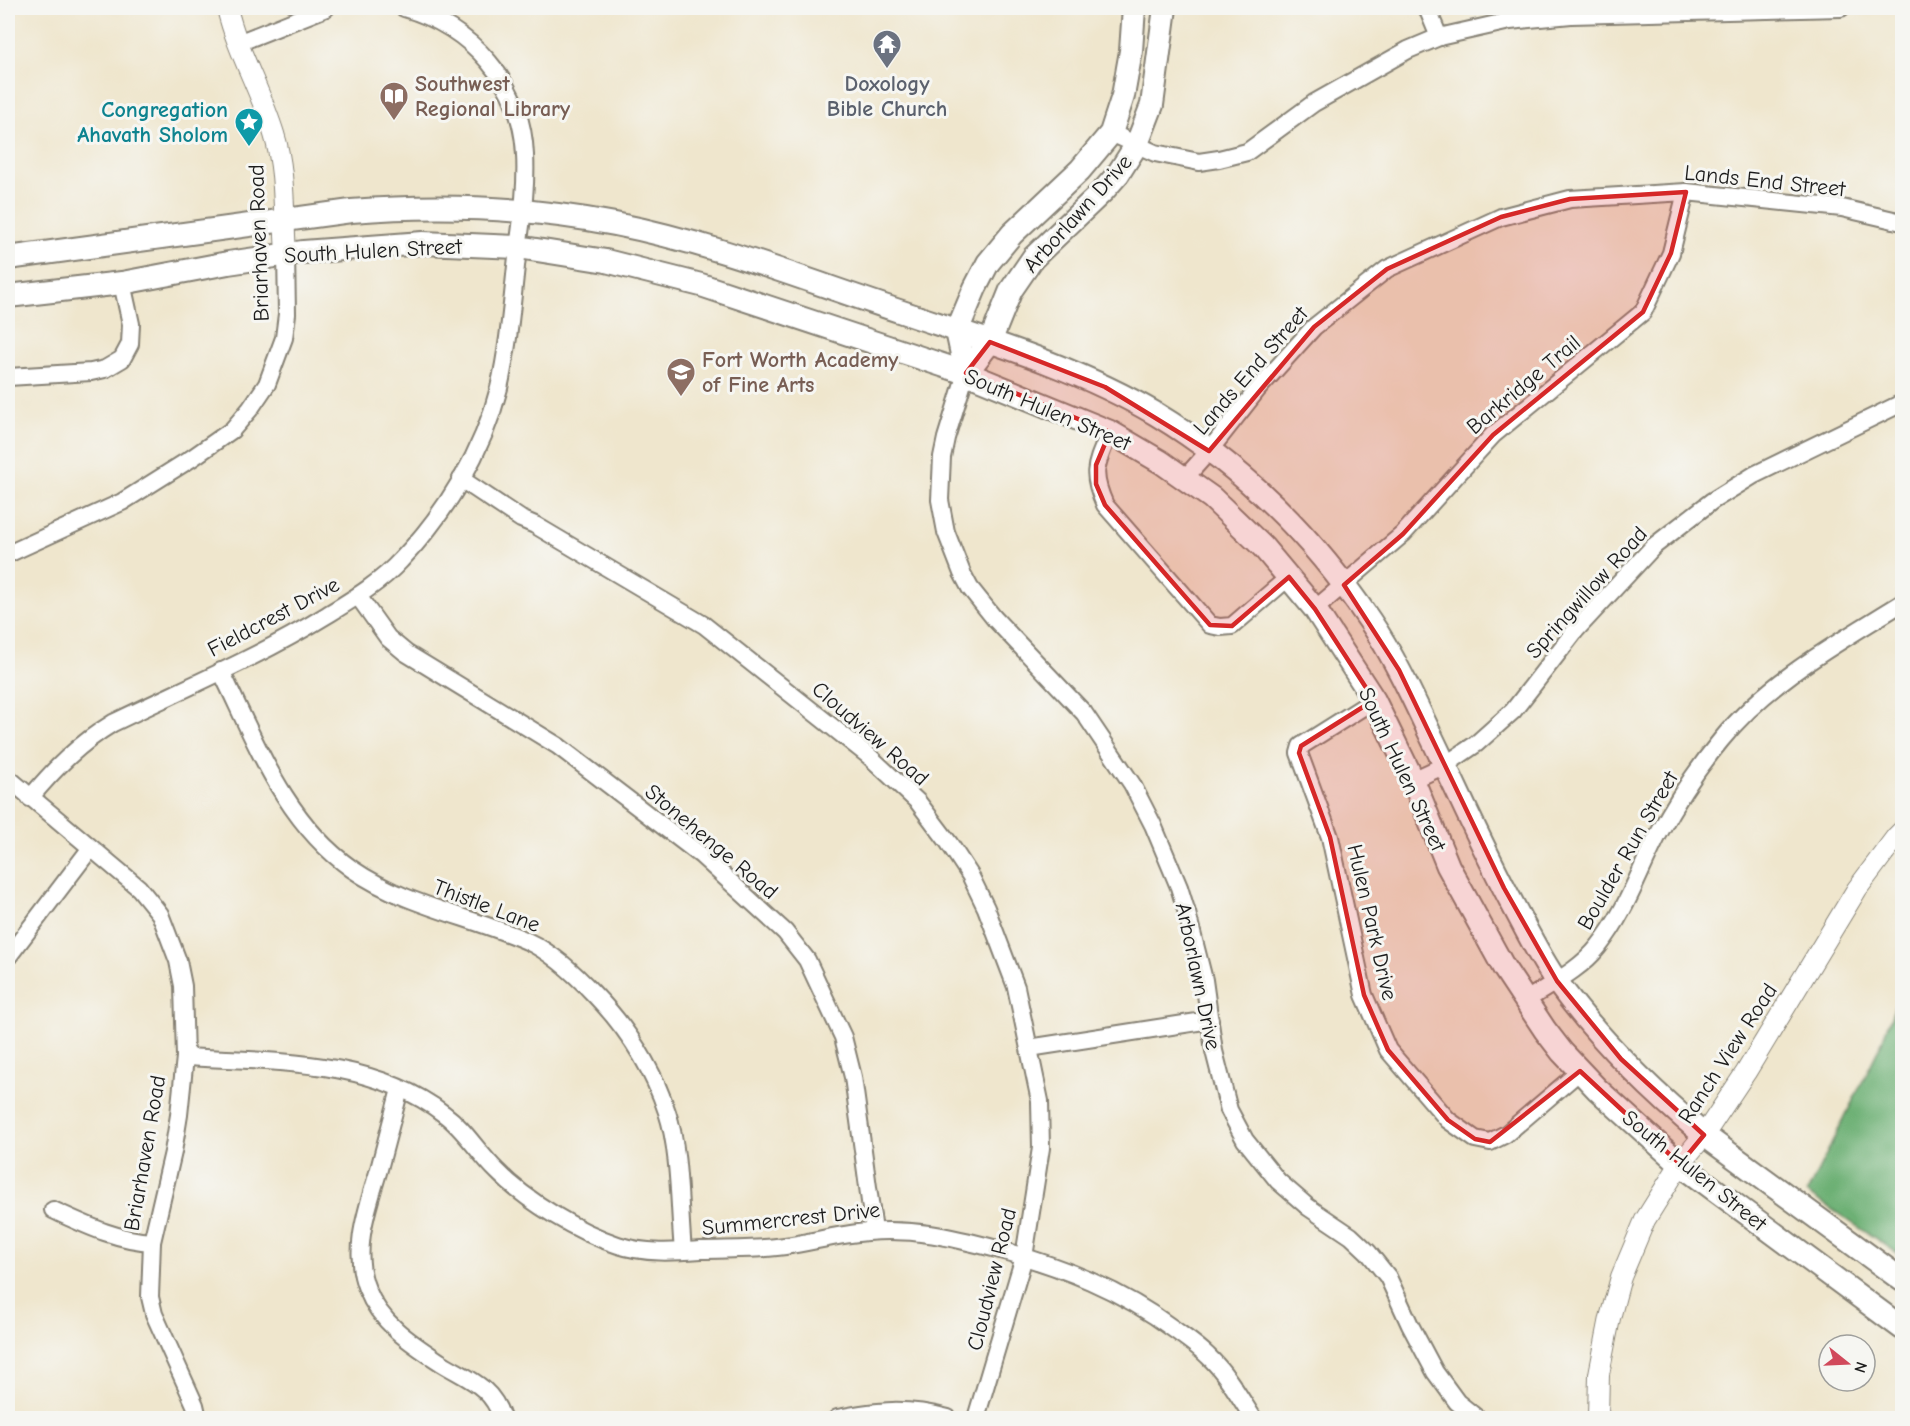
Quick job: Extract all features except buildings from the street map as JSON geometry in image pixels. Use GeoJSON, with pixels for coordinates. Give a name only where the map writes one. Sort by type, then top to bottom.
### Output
{"type":"FeatureCollection","features":[{"type":"Feature","properties":{"kind":"main road","name":"Arborlawn Drive"},"geometry":{"type":"LineString","coordinates":[[957,331],[988,263],[1012,234],[1080,170],[1111,133],[1123,96],[1131,51],[1134,8]]}},
{"type":"Feature","properties":{"kind":"main road","name":"Arborlawn Drive"},"geometry":{"type":"LineString","coordinates":[[966,373],[990,342],[1011,290],[1033,258],[1104,190],[1137,144],[1152,105],[1165,8]]}},
{"type":"Feature","properties":{"kind":"main road","name":"South Hulen Street"},"geometry":{"type":"LineString","coordinates":[[8,258],[385,208],[443,206],[522,211],[608,222],[678,239],[990,342],[1072,372],[1156,414],[1245,479],[1306,538],[1344,585],[1371,623],[1399,670],[1504,888],[1557,981],[1621,1059],[1673,1109],[1704,1134],[1902,1280]]}},
{"type":"Feature","properties":{"kind":"main road","name":"South Hulen Street"},"geometry":{"type":"LineString","coordinates":[[8,296],[122,283],[286,254],[423,243],[518,247],[606,261],[682,280],[966,373],[1110,432],[1185,477],[1212,498],[1263,547],[1315,609],[1374,700],[1413,780],[1448,866],[1504,968],[1562,1052],[1605,1096],[1680,1164],[1902,1328]]}},
{"type":"Feature","properties":{"kind":"main road"},"geometry":{"type":"LineString","coordinates":[[957,331],[966,373]]}},
{"type":"Feature","properties":{"kind":"street","name":"Briarhaven Road"},"geometry":{"type":"LineString","coordinates":[[8,554],[122,502],[192,458],[232,429],[250,409],[267,384],[284,338],[287,314],[283,174],[274,133],[238,44],[227,8]]}},
{"type":"Feature","properties":{"kind":"street"},"geometry":{"type":"LineString","coordinates":[[238,44],[326,8]]}},
{"type":"Feature","properties":{"kind":"street","name":"Fieldcrest Drive"},"geometry":{"type":"LineString","coordinates":[[30,798],[55,768],[93,735],[113,723],[288,639],[358,596],[399,562],[435,522],[461,479],[483,434],[498,390],[508,340],[522,211],[525,156],[520,124],[510,93],[496,70],[472,44],[438,20],[404,8]]}},
{"type":"Feature","properties":{"kind":"street"},"geometry":{"type":"LineString","coordinates":[[1427,8],[1439,37]]}},
{"type":"Feature","properties":{"kind":"street"},"geometry":{"type":"LineString","coordinates":[[1111,133],[1155,153],[1199,162],[1247,152],[1314,104],[1408,50],[1439,37],[1510,21],[1571,15],[1841,8]]}},
{"type":"Feature","properties":{"kind":"street","name":"Lands End Street"},"geometry":{"type":"LineString","coordinates":[[1185,477],[1209,451],[1257,390],[1314,327],[1388,269],[1501,217],[1570,199],[1686,192],[1842,208],[1902,222]]}},
{"type":"Feature","properties":{"kind":"street","name":"Barkridge Trail"},"geometry":{"type":"LineString","coordinates":[[1315,609],[1403,534],[1493,435],[1643,312],[1671,254],[1686,192]]}},
{"type":"Feature","properties":{"kind":"street"},"geometry":{"type":"LineString","coordinates":[[8,377],[91,372],[105,369],[123,360],[130,344],[131,324],[122,283]]}},
{"type":"Feature","properties":{"kind":"street","name":"Arborlawn Drive"},"geometry":{"type":"LineString","coordinates":[[966,373],[949,423],[941,475],[942,517],[962,573],[981,603],[1084,713],[1143,805],[1179,886],[1199,960],[1214,1051],[1229,1110],[1245,1140],[1278,1181],[1308,1207],[1351,1236],[1368,1252],[1388,1277],[1435,1372],[1457,1402],[1477,1419]]}},
{"type":"Feature","properties":{"kind":"street","name":"Springwillow Road"},"geometry":{"type":"LineString","coordinates":[[1413,780],[1445,765],[1476,744],[1513,711],[1575,631],[1654,546],[1712,501],[1754,475],[1902,403]]}},
{"type":"Feature","properties":{"kind":"street"},"geometry":{"type":"LineString","coordinates":[[1110,432],[1096,465],[1096,484],[1105,505],[1210,625],[1232,626],[1289,577]]}},
{"type":"Feature","properties":{"kind":"street","name":"Cloudview Road"},"geometry":{"type":"LineString","coordinates":[[461,479],[521,519],[535,525],[704,625],[869,756],[918,802],[965,867],[987,908],[1017,987],[1040,1101],[1041,1148],[1024,1257],[976,1419]]}},
{"type":"Feature","properties":{"kind":"street","name":"Stonehenge Road"},"geometry":{"type":"LineString","coordinates":[[358,596],[388,638],[406,653],[558,746],[702,856],[785,932],[807,960],[843,1037],[853,1077],[874,1231]]}},
{"type":"Feature","properties":{"kind":"street","name":"Boulder Run Street"},"geometry":{"type":"LineString","coordinates":[[1525,1001],[1557,981],[1597,949],[1623,912],[1658,835],[1681,795],[1722,738],[1758,701],[1805,663],[1902,603]]}},
{"type":"Feature","properties":{"kind":"street","name":"Thistle Lane"},"geometry":{"type":"LineString","coordinates":[[221,671],[275,783],[311,833],[351,868],[401,896],[528,942],[554,957],[586,985],[614,1015],[644,1056],[668,1114],[675,1155],[683,1251]]}},
{"type":"Feature","properties":{"kind":"street","name":"Hulen Park Drive"},"geometry":{"type":"LineString","coordinates":[[1374,700],[1301,746],[1299,753],[1330,837],[1364,995],[1388,1050],[1448,1120],[1475,1139],[1490,1142],[1506,1134],[1580,1071]]}},
{"type":"Feature","properties":{"kind":"street","name":"Briarhaven Road"},"geometry":{"type":"LineString","coordinates":[[8,778],[139,888],[160,914],[174,950],[183,986],[185,1057],[180,1115],[152,1242],[150,1297],[154,1314],[195,1405],[198,1419]]}},
{"type":"Feature","properties":{"kind":"street","name":"Ranch View Road"},"geometry":{"type":"LineString","coordinates":[[1598,1419],[1599,1374],[1610,1318],[1621,1277],[1645,1220],[1680,1164],[1704,1134],[1768,1038],[1857,888],[1902,831]]}},
{"type":"Feature","properties":{"kind":"street"},"geometry":{"type":"LineString","coordinates":[[8,957],[90,849]]}},
{"type":"Feature","properties":{"kind":"street"},"geometry":{"type":"LineString","coordinates":[[1029,1048],[1210,1020]]}},
{"type":"Feature","properties":{"kind":"street","name":"Summercrest Drive"},"geometry":{"type":"LineString","coordinates":[[185,1057],[321,1066],[353,1072],[422,1098],[446,1115],[496,1170],[526,1196],[564,1220],[618,1245],[648,1251],[782,1246],[874,1231],[911,1230],[950,1237],[1024,1257],[1090,1279],[1154,1314],[1206,1353],[1226,1374],[1253,1419]]}},
{"type":"Feature","properties":{"kind":"street"},"geometry":{"type":"LineString","coordinates":[[400,1089],[362,1232],[360,1261],[367,1289],[383,1317],[398,1333],[486,1390],[497,1405],[502,1419]]}},
{"type":"Feature","properties":{"kind":"street"},"geometry":{"type":"LineString","coordinates":[[53,1210],[107,1234],[152,1242]]}},
{"type":"Feature","properties":{"kind":"street"},"geometry":{"type":"LineString","coordinates":[[837,1419],[887,1410],[922,1411],[948,1419]]}},
{"type":"Feature","properties":{"kind":"highlighted area"},"geometry":{"type":"Polygon","coordinates":[[[1686,192],[1671,253],[1643,312],[1493,435],[1403,534],[1344,585],[1399,670],[1504,888],[1557,981],[1621,1059],[1704,1135],[1680,1164],[1580,1071],[1490,1142],[1475,1139],[1448,1120],[1388,1050],[1364,995],[1330,837],[1299,753],[1301,746],[1374,700],[1315,609],[1289,577],[1232,626],[1210,625],[1105,505],[1096,484],[1096,465],[1110,432],[966,373],[990,342],[1105,387],[1209,451],[1314,327],[1387,269],[1501,217],[1570,199],[1686,192]]]}},
{"type":"Feature","properties":{"kind":"green space"},"geometry":{"type":"Polygon","coordinates":[[[1902,987],[1902,1256],[1807,1193],[1881,1044],[1902,987]]]}},
{"type":"Feature","properties":{"kind":"place","name":"Doxology Bible Church"},"geometry":{"type":"Point","coordinates":[887,70]}},
{"type":"Feature","properties":{"kind":"place","name":"Southwest Regional Library"},"geometry":{"type":"Point","coordinates":[394,122]}},
{"type":"Feature","properties":{"kind":"place","name":"Congregation Ahavath Sholom"},"geometry":{"type":"Point","coordinates":[249,148]}},
{"type":"Feature","properties":{"kind":"place","name":"Fort Worth Academy of Fine Arts"},"geometry":{"type":"Point","coordinates":[681,398]}}]}
